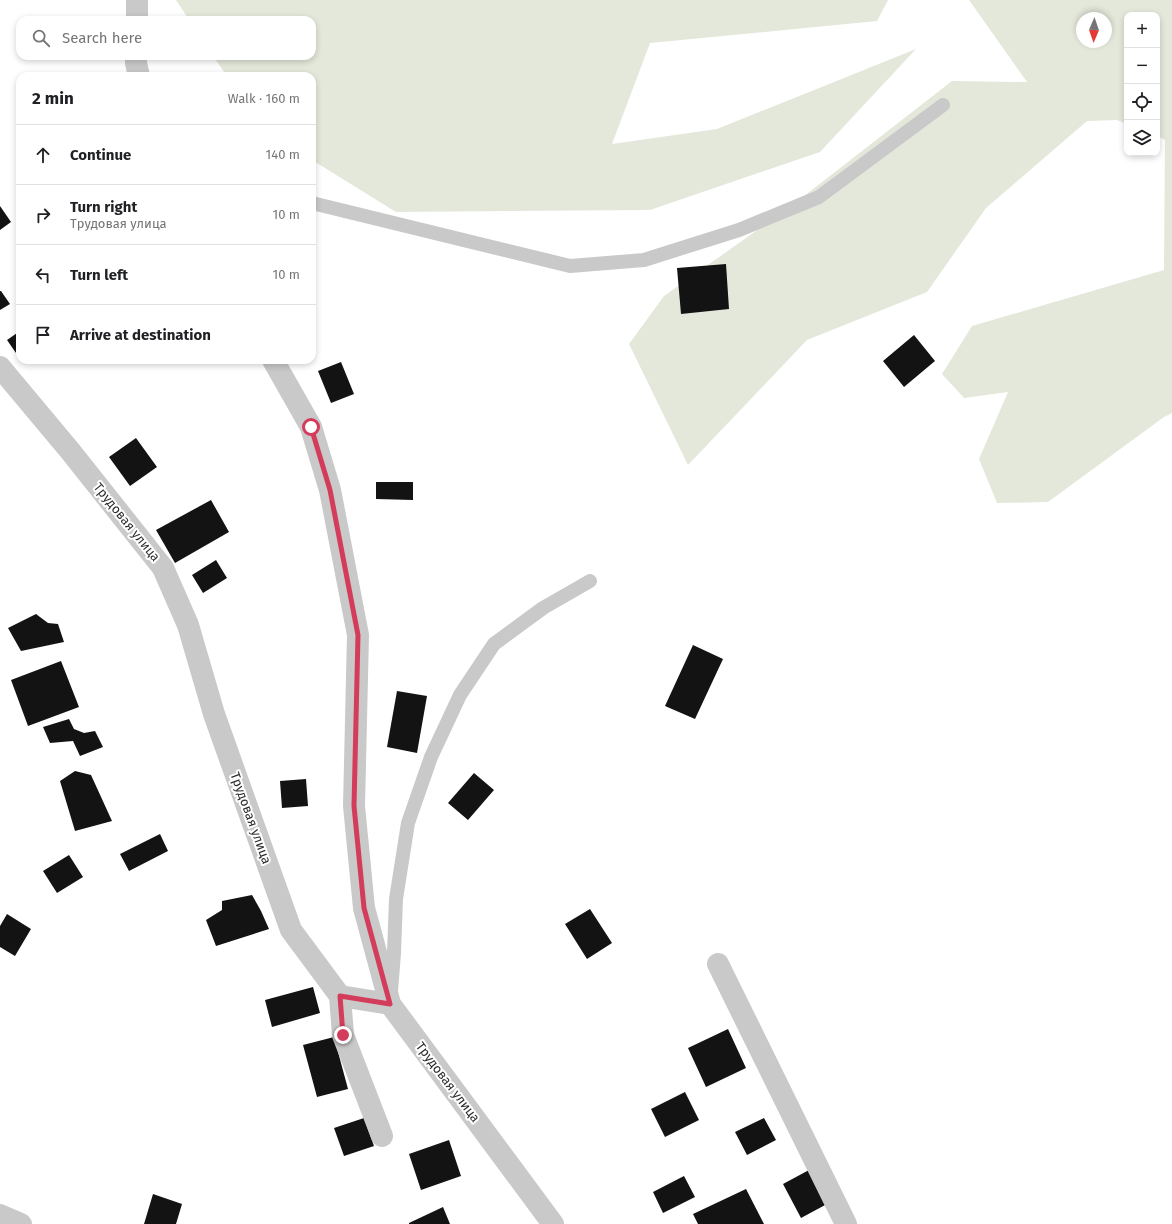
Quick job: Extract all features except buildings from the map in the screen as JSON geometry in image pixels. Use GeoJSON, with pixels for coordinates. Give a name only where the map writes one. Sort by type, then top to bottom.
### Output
{"type":"FeatureCollection","features":[{"type":"Feature","properties":{"kind":"street"},"geometry":{"type":"LineString","coordinates":[[137,0],[137,16]]}},
{"type":"Feature","properties":{"kind":"street"},"geometry":{"type":"LineString","coordinates":[[136,60],[138,72]]}},
{"type":"Feature","properties":{"kind":"street"},"geometry":{"type":"LineString","coordinates":[[275,364],[311,427],[330,490],[358,635],[354,806],[364,908],[390,1004],[340,996],[343,1035],[382,1136]]}},
{"type":"Feature","properties":{"kind":"street","name":"Трудовая улица"},"geometry":{"type":"LineString","coordinates":[[0,367],[71,452],[163,568],[188,624],[214,714],[291,930],[340,996]]}},
{"type":"Feature","properties":{"kind":"street"},"geometry":{"type":"LineString","coordinates":[[718,964],[846,1224]]}},
{"type":"Feature","properties":{"kind":"street","name":"Трудовая улица"},"geometry":{"type":"LineString","coordinates":[[390,1004],[553,1224]]}},
{"type":"Feature","properties":{"kind":"street"},"geometry":{"type":"LineString","coordinates":[[0,1216],[21,1224]]}},
{"type":"Feature","properties":{"kind":"lane"},"geometry":{"type":"LineString","coordinates":[[316,204],[570,266],[644,260],[739,230],[819,197],[943,105]]}},
{"type":"Feature","properties":{"kind":"lane"},"geometry":{"type":"LineString","coordinates":[[390,1004],[396,899],[408,823],[431,757],[460,694],[494,644],[543,608],[590,581]]}},
{"type":"Feature","properties":{"kind":"shaded area"},"geometry":{"type":"Polygon","coordinates":[[[176,0],[888,0],[877,21],[650,43],[612,144],[717,129],[916,49],[820,152],[650,210],[396,212],[316,162],[316,72],[224,72],[216,60],[316,60],[316,16],[186,16],[176,0]]]}},
{"type":"Feature","properties":{"kind":"shaded area"},"geometry":{"type":"Polygon","coordinates":[[[969,0],[1172,0],[1172,413],[1164,417],[1048,502],[997,503],[979,459],[1008,392],[964,398],[942,374],[972,326],[1164,270],[1165,140],[1160,138],[1160,12],[1124,12],[1124,123],[1117,120],[1087,121],[986,208],[927,292],[807,340],[688,465],[629,344],[664,296],[790,207],[952,81],[1027,82],[969,0]]]}},
{"type":"Feature","properties":{"kind":"route"},"geometry":{"type":"LineString","coordinates":[[311,427],[330,490],[358,635],[354,806],[364,908],[390,1004],[340,996],[343,1035]]}}]}
